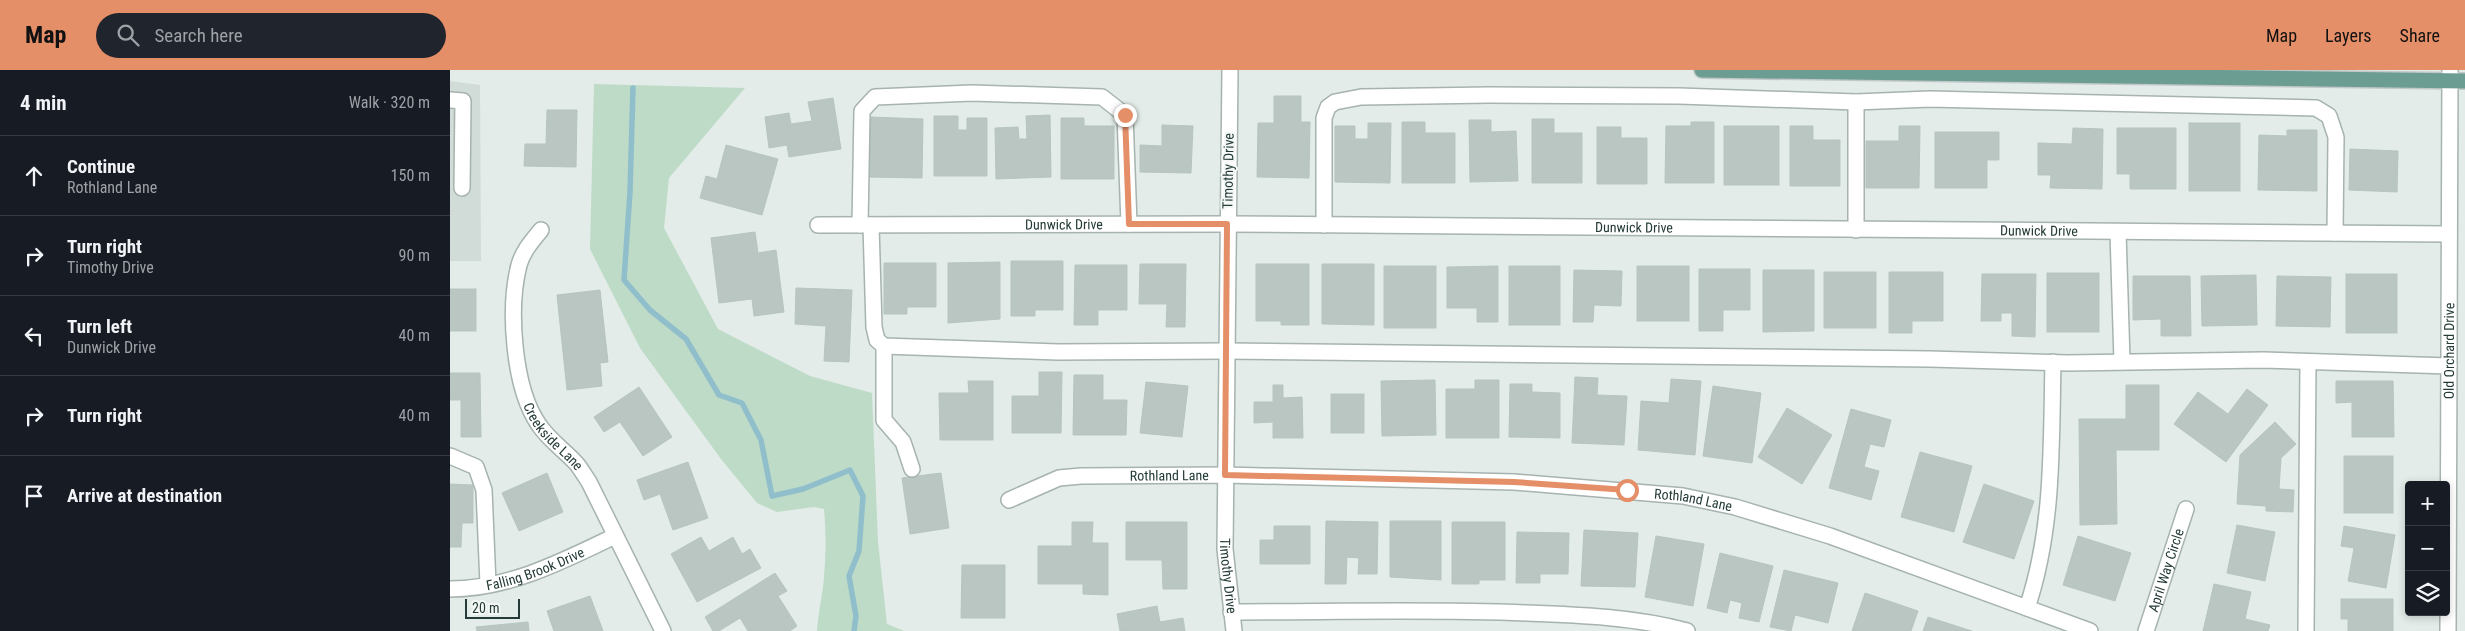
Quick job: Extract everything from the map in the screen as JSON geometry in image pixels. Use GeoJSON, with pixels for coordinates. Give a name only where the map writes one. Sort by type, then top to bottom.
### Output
{"type":"FeatureCollection","features":[{"type":"Feature","properties":{"kind":"main road"},"geometry":{"type":"LineString","coordinates":[[1702,70],[2455,77]]}},
{"type":"Feature","properties":{"kind":"street","name":"Timothy Drive"},"geometry":{"type":"LineString","coordinates":[[1230,70],[1225,549],[1234,631]]}},
{"type":"Feature","properties":{"kind":"street","name":"Old Orchard Drive"},"geometry":{"type":"LineString","coordinates":[[2448,631],[2450,234],[2455,77]]}},
{"type":"Feature","properties":{"kind":"street"},"geometry":{"type":"LineString","coordinates":[[1129,224],[1125,115],[1102,97],[972,93],[875,97],[862,112],[865,225],[874,327],[877,340],[884,346],[1058,352],[1226,351],[2053,362],[2308,362],[2449,366]]}},
{"type":"Feature","properties":{"kind":"street"},"geometry":{"type":"LineString","coordinates":[[1324,225],[1324,118],[1328,107],[1335,102],[1361,97],[1489,95],[1679,96],[1856,102],[1939,99],[2316,108],[2329,116],[2336,137],[2335,234]]}},
{"type":"Feature","properties":{"kind":"street"},"geometry":{"type":"LineString","coordinates":[[450,100],[463,101],[462,188]]}},
{"type":"Feature","properties":{"kind":"street"},"geometry":{"type":"LineString","coordinates":[[1856,102],[1856,230]]}},
{"type":"Feature","properties":{"kind":"street","name":"Dunwick Drive"},"geometry":{"type":"LineString","coordinates":[[818,225],[1227,224],[2450,234]]}},
{"type":"Feature","properties":{"kind":"street","name":"Creekside Lane"},"geometry":{"type":"LineString","coordinates":[[541,230],[527,246],[519,264],[515,290],[518,375],[527,405],[539,426],[576,463],[589,482],[663,631]]}},
{"type":"Feature","properties":{"kind":"street"},"geometry":{"type":"LineString","coordinates":[[2118,232],[2122,361]]}},
{"type":"Feature","properties":{"kind":"street"},"geometry":{"type":"LineString","coordinates":[[884,346],[884,420],[903,442],[912,469]]}},
{"type":"Feature","properties":{"kind":"street"},"geometry":{"type":"LineString","coordinates":[[2027,608],[2038,574],[2045,537],[2051,480],[2053,362]]}},
{"type":"Feature","properties":{"kind":"street"},"geometry":{"type":"LineString","coordinates":[[2306,631],[2308,362]]}},
{"type":"Feature","properties":{"kind":"street"},"geometry":{"type":"LineString","coordinates":[[450,456],[476,467],[484,490],[488,584]]}},
{"type":"Feature","properties":{"kind":"street","name":"Rothland Lane"},"geometry":{"type":"LineString","coordinates":[[1009,500],[1060,478],[1225,475],[1514,482],[1682,496],[1734,506],[1830,536],[2090,631]]}},
{"type":"Feature","properties":{"kind":"street","name":"April Way Circle"},"geometry":{"type":"LineString","coordinates":[[2146,631],[2186,509]]}},
{"type":"Feature","properties":{"kind":"street","name":"Falling Brook Drive"},"geometry":{"type":"LineString","coordinates":[[450,588],[488,584],[554,565],[615,536]]}},
{"type":"Feature","properties":{"kind":"street"},"geometry":{"type":"LineString","coordinates":[[1231,612],[1482,611],[1574,615],[1661,624],[1687,631]]}},
{"type":"Feature","properties":{"kind":"shaded area"},"geometry":{"type":"Polygon","coordinates":[[[450,81],[480,85],[481,261],[450,261],[450,81]]]}},
{"type":"Feature","properties":{"kind":"green space"},"geometry":{"type":"Polygon","coordinates":[[[594,84],[745,88],[669,178],[664,228],[718,329],[810,376],[872,393],[878,542],[887,624],[904,631],[817,631],[825,568],[824,509],[814,507],[777,512],[757,503],[721,459],[640,348],[590,249],[594,84]]]}},
{"type":"Feature","properties":{"kind":"building"},"geometry":{"type":"Polygon","coordinates":[[[1274,96],[1301,96],[1301,122],[1310,122],[1309,178],[1257,177],[1258,123],[1274,123],[1274,96]]]}},
{"type":"Feature","properties":{"kind":"building"},"geometry":{"type":"Polygon","coordinates":[[[833,98],[841,149],[789,157],[787,145],[769,148],[765,117],[789,113],[791,124],[812,121],[808,102],[833,98]]]}},
{"type":"Feature","properties":{"kind":"building"},"geometry":{"type":"Polygon","coordinates":[[[547,110],[577,110],[576,167],[524,166],[525,144],[546,144],[547,110]]]}},
{"type":"Feature","properties":{"kind":"building"},"geometry":{"type":"Polygon","coordinates":[[[1050,115],[1051,177],[996,179],[995,128],[1018,127],[1019,139],[1027,139],[1026,116],[1050,115]]]}},
{"type":"Feature","properties":{"kind":"building"},"geometry":{"type":"Polygon","coordinates":[[[934,116],[958,116],[958,130],[967,130],[967,118],[987,118],[987,176],[934,176],[934,116]]]}},
{"type":"Feature","properties":{"kind":"building"},"geometry":{"type":"Polygon","coordinates":[[[871,117],[923,119],[922,178],[869,177],[871,117]]]}},
{"type":"Feature","properties":{"kind":"building"},"geometry":{"type":"Polygon","coordinates":[[[1061,118],[1084,118],[1084,126],[1114,126],[1114,179],[1061,179],[1061,118]]]}},
{"type":"Feature","properties":{"kind":"building"},"geometry":{"type":"Polygon","coordinates":[[[1532,119],[1554,119],[1554,133],[1582,133],[1582,183],[1532,183],[1532,119]]]}},
{"type":"Feature","properties":{"kind":"building"},"geometry":{"type":"Polygon","coordinates":[[[1469,120],[1491,120],[1491,132],[1516,131],[1518,181],[1470,182],[1469,120]]]}},
{"type":"Feature","properties":{"kind":"building"},"geometry":{"type":"Polygon","coordinates":[[[1402,122],[1425,122],[1425,133],[1455,133],[1455,183],[1402,183],[1402,122]]]}},
{"type":"Feature","properties":{"kind":"building"},"geometry":{"type":"Polygon","coordinates":[[[1691,122],[1714,122],[1714,183],[1665,183],[1666,126],[1691,126],[1691,122]]]}},
{"type":"Feature","properties":{"kind":"building"},"geometry":{"type":"Polygon","coordinates":[[[1368,123],[1391,123],[1390,183],[1335,182],[1335,126],[1355,126],[1355,139],[1368,139],[1368,123]]]}},
{"type":"Feature","properties":{"kind":"building"},"geometry":{"type":"Polygon","coordinates":[[[2189,123],[2240,123],[2240,191],[2189,191],[2189,123]]]}},
{"type":"Feature","properties":{"kind":"building"},"geometry":{"type":"Polygon","coordinates":[[[1162,125],[1193,126],[1191,173],[1140,172],[1140,145],[1162,146],[1162,125]]]}},
{"type":"Feature","properties":{"kind":"building"},"geometry":{"type":"Polygon","coordinates":[[[1724,126],[1779,126],[1779,185],[1724,185],[1724,126]]]}},
{"type":"Feature","properties":{"kind":"building"},"geometry":{"type":"Polygon","coordinates":[[[1790,126],[1813,126],[1813,140],[1840,140],[1840,186],[1790,186],[1790,126]]]}},
{"type":"Feature","properties":{"kind":"building"},"geometry":{"type":"Polygon","coordinates":[[[1899,126],[1920,126],[1919,188],[1866,188],[1866,141],[1899,141],[1899,126]]]}},
{"type":"Feature","properties":{"kind":"building"},"geometry":{"type":"Polygon","coordinates":[[[1597,127],[1621,127],[1621,138],[1647,138],[1647,184],[1597,184],[1597,127]]]}},
{"type":"Feature","properties":{"kind":"building"},"geometry":{"type":"Polygon","coordinates":[[[2073,128],[2103,129],[2102,189],[2050,188],[2051,175],[2038,175],[2038,143],[2072,144],[2073,128]]]}},
{"type":"Feature","properties":{"kind":"building"},"geometry":{"type":"Polygon","coordinates":[[[2117,128],[2176,128],[2176,189],[2130,189],[2130,174],[2117,174],[2117,128]]]}},
{"type":"Feature","properties":{"kind":"building"},"geometry":{"type":"Polygon","coordinates":[[[2287,130],[2317,130],[2317,191],[2258,190],[2259,135],[2287,136],[2287,130]]]}},
{"type":"Feature","properties":{"kind":"building"},"geometry":{"type":"Polygon","coordinates":[[[1935,132],[1999,132],[1999,160],[1987,160],[1987,188],[1935,188],[1935,132]]]}},
{"type":"Feature","properties":{"kind":"building"},"geometry":{"type":"Polygon","coordinates":[[[726,145],[778,159],[762,215],[700,198],[706,176],[717,179],[726,145]]]}},
{"type":"Feature","properties":{"kind":"building"},"geometry":{"type":"Polygon","coordinates":[[[2350,149],[2398,151],[2397,192],[2349,190],[2350,149]]]}},
{"type":"Feature","properties":{"kind":"building"},"geometry":{"type":"Polygon","coordinates":[[[755,232],[758,253],[776,250],[784,312],[754,316],[752,299],[719,303],[711,238],[755,232]]]}},
{"type":"Feature","properties":{"kind":"building"},"geometry":{"type":"Polygon","coordinates":[[[1011,261],[1063,261],[1063,310],[1035,310],[1035,316],[1011,316],[1011,261]]]}},
{"type":"Feature","properties":{"kind":"building"},"geometry":{"type":"Polygon","coordinates":[[[1000,262],[1000,319],[948,323],[948,263],[1000,262]]]}},
{"type":"Feature","properties":{"kind":"building"},"geometry":{"type":"Polygon","coordinates":[[[884,263],[936,263],[936,307],[907,307],[907,314],[884,314],[884,263]]]}},
{"type":"Feature","properties":{"kind":"building"},"geometry":{"type":"Polygon","coordinates":[[[1140,264],[1186,264],[1185,327],[1166,327],[1167,304],[1139,304],[1140,264]]]}},
{"type":"Feature","properties":{"kind":"building"},"geometry":{"type":"Polygon","coordinates":[[[1256,264],[1309,264],[1309,325],[1281,325],[1281,321],[1256,321],[1256,264]]]}},
{"type":"Feature","properties":{"kind":"building"},"geometry":{"type":"Polygon","coordinates":[[[1322,264],[1374,264],[1374,325],[1322,324],[1322,264]]]}},
{"type":"Feature","properties":{"kind":"building"},"geometry":{"type":"Polygon","coordinates":[[[1075,265],[1127,265],[1127,310],[1098,310],[1098,325],[1074,325],[1075,265]]]}},
{"type":"Feature","properties":{"kind":"building"},"geometry":{"type":"Polygon","coordinates":[[[1384,266],[1436,266],[1436,328],[1384,328],[1384,266]]]}},
{"type":"Feature","properties":{"kind":"building"},"geometry":{"type":"Polygon","coordinates":[[[1498,266],[1498,322],[1477,322],[1477,308],[1447,308],[1447,267],[1498,266]]]}},
{"type":"Feature","properties":{"kind":"building"},"geometry":{"type":"Polygon","coordinates":[[[1509,266],[1560,266],[1560,325],[1509,325],[1509,266]]]}},
{"type":"Feature","properties":{"kind":"building"},"geometry":{"type":"Polygon","coordinates":[[[1637,266],[1689,266],[1689,321],[1637,321],[1637,266]]]}},
{"type":"Feature","properties":{"kind":"building"},"geometry":{"type":"Polygon","coordinates":[[[1699,269],[1750,269],[1750,310],[1723,310],[1723,331],[1699,331],[1699,269]]]}},
{"type":"Feature","properties":{"kind":"building"},"geometry":{"type":"Polygon","coordinates":[[[1574,270],[1622,271],[1621,306],[1594,305],[1593,322],[1573,322],[1574,270]]]}},
{"type":"Feature","properties":{"kind":"building"},"geometry":{"type":"Polygon","coordinates":[[[1763,270],[1814,270],[1814,331],[1763,332],[1763,270]]]}},
{"type":"Feature","properties":{"kind":"building"},"geometry":{"type":"Polygon","coordinates":[[[1824,272],[1876,272],[1876,328],[1824,328],[1824,272]]]}},
{"type":"Feature","properties":{"kind":"building"},"geometry":{"type":"Polygon","coordinates":[[[1889,272],[1943,272],[1943,321],[1912,321],[1912,333],[1889,333],[1889,272]]]}},
{"type":"Feature","properties":{"kind":"building"},"geometry":{"type":"Polygon","coordinates":[[[2047,273],[2099,273],[2099,332],[2047,332],[2047,273]]]}},
{"type":"Feature","properties":{"kind":"building"},"geometry":{"type":"Polygon","coordinates":[[[1982,274],[2036,274],[2035,337],[2012,336],[2012,313],[2001,313],[2001,321],[1981,321],[1982,274]]]}},
{"type":"Feature","properties":{"kind":"building"},"geometry":{"type":"Polygon","coordinates":[[[2346,274],[2397,274],[2397,333],[2346,333],[2346,274]]]}},
{"type":"Feature","properties":{"kind":"building"},"geometry":{"type":"Polygon","coordinates":[[[2256,275],[2257,325],[2202,326],[2201,276],[2256,275]]]}},
{"type":"Feature","properties":{"kind":"building"},"geometry":{"type":"Polygon","coordinates":[[[2133,276],[2190,276],[2191,336],[2161,336],[2161,319],[2133,320],[2133,276]]]}},
{"type":"Feature","properties":{"kind":"building"},"geometry":{"type":"Polygon","coordinates":[[[2277,276],[2331,277],[2330,327],[2276,326],[2277,276]]]}},
{"type":"Feature","properties":{"kind":"building"},"geometry":{"type":"Polygon","coordinates":[[[796,288],[852,290],[849,362],[824,361],[826,326],[795,324],[796,288]]]}},
{"type":"Feature","properties":{"kind":"building"},"geometry":{"type":"Polygon","coordinates":[[[450,289],[476,289],[476,331],[450,331],[450,289]]]}},
{"type":"Feature","properties":{"kind":"building"},"geometry":{"type":"Polygon","coordinates":[[[600,290],[608,362],[600,363],[602,386],[567,390],[557,295],[600,290]]]}},
{"type":"Feature","properties":{"kind":"building"},"geometry":{"type":"Polygon","coordinates":[[[1039,372],[1062,372],[1061,433],[1012,433],[1012,396],[1039,396],[1039,372]]]}},
{"type":"Feature","properties":{"kind":"building"},"geometry":{"type":"Polygon","coordinates":[[[450,373],[480,373],[481,437],[461,437],[461,400],[450,400],[450,373]]]}},
{"type":"Feature","properties":{"kind":"building"},"geometry":{"type":"Polygon","coordinates":[[[1074,375],[1103,375],[1103,400],[1127,400],[1126,435],[1073,435],[1074,375]]]}},
{"type":"Feature","properties":{"kind":"building"},"geometry":{"type":"Polygon","coordinates":[[[1575,377],[1598,378],[1597,395],[1627,396],[1624,445],[1572,443],[1575,377]]]}},
{"type":"Feature","properties":{"kind":"building"},"geometry":{"type":"Polygon","coordinates":[[[1671,379],[1701,381],[1695,455],[1638,450],[1641,401],[1669,403],[1671,379]]]}},
{"type":"Feature","properties":{"kind":"building"},"geometry":{"type":"Polygon","coordinates":[[[1435,380],[1436,435],[1382,436],[1381,381],[1435,380]]]}},
{"type":"Feature","properties":{"kind":"building"},"geometry":{"type":"Polygon","coordinates":[[[1475,380],[1499,380],[1499,438],[1446,438],[1446,389],[1475,389],[1475,380]]]}},
{"type":"Feature","properties":{"kind":"building"},"geometry":{"type":"Polygon","coordinates":[[[968,381],[993,381],[993,440],[940,440],[939,393],[969,393],[968,381]]]}},
{"type":"Feature","properties":{"kind":"building"},"geometry":{"type":"Polygon","coordinates":[[[2336,381],[2393,381],[2394,437],[2352,437],[2352,402],[2336,403],[2336,381]]]}},
{"type":"Feature","properties":{"kind":"building"},"geometry":{"type":"Polygon","coordinates":[[[1146,382],[1188,386],[1182,437],[1140,433],[1146,382]]]}},
{"type":"Feature","properties":{"kind":"building"},"geometry":{"type":"Polygon","coordinates":[[[1510,384],[1532,384],[1532,392],[1560,393],[1560,438],[1509,437],[1510,384]]]}},
{"type":"Feature","properties":{"kind":"building"},"geometry":{"type":"Polygon","coordinates":[[[1273,385],[1283,385],[1283,398],[1302,397],[1303,438],[1273,438],[1273,422],[1254,423],[1254,402],[1273,402],[1273,385]]]}},
{"type":"Feature","properties":{"kind":"building"},"geometry":{"type":"Polygon","coordinates":[[[2126,385],[2159,385],[2159,450],[2116,450],[2117,524],[2080,525],[2079,419],[2126,419],[2126,385]]]}},
{"type":"Feature","properties":{"kind":"building"},"geometry":{"type":"Polygon","coordinates":[[[1713,386],[1761,393],[1752,463],[1703,456],[1713,386]]]}},
{"type":"Feature","properties":{"kind":"building"},"geometry":{"type":"Polygon","coordinates":[[[639,387],[672,437],[643,456],[620,422],[604,432],[594,417],[639,387]]]}},
{"type":"Feature","properties":{"kind":"building"},"geometry":{"type":"Polygon","coordinates":[[[2247,389],[2268,405],[2226,462],[2174,424],[2198,392],[2228,414],[2247,389]]]}},
{"type":"Feature","properties":{"kind":"building"},"geometry":{"type":"Polygon","coordinates":[[[1331,394],[1364,394],[1364,433],[1331,433],[1331,394]]]}},
{"type":"Feature","properties":{"kind":"building"},"geometry":{"type":"Polygon","coordinates":[[[1787,408],[1832,435],[1802,484],[1758,457],[1787,408]]]}},
{"type":"Feature","properties":{"kind":"building"},"geometry":{"type":"Polygon","coordinates":[[[1851,409],[1891,420],[1884,447],[1870,444],[1864,467],[1879,471],[1871,500],[1829,488],[1851,409]]]}},
{"type":"Feature","properties":{"kind":"building"},"geometry":{"type":"Polygon","coordinates":[[[2275,422],[2296,444],[2281,458],[2279,489],[2294,490],[2293,512],[2266,511],[2266,506],[2237,504],[2240,455],[2275,422]]]}},
{"type":"Feature","properties":{"kind":"building"},"geometry":{"type":"Polygon","coordinates":[[[1920,452],[1972,466],[1954,532],[1901,517],[1920,452]]]}},
{"type":"Feature","properties":{"kind":"building"},"geometry":{"type":"Polygon","coordinates":[[[2344,456],[2393,456],[2393,513],[2344,513],[2344,456]]]}},
{"type":"Feature","properties":{"kind":"building"},"geometry":{"type":"Polygon","coordinates":[[[688,462],[708,518],[673,530],[660,494],[644,500],[637,480],[688,462]]]}},
{"type":"Feature","properties":{"kind":"building"},"geometry":{"type":"Polygon","coordinates":[[[547,473],[563,512],[519,531],[502,493],[547,473]]]}},
{"type":"Feature","properties":{"kind":"building"},"geometry":{"type":"Polygon","coordinates":[[[941,473],[949,528],[910,534],[902,478],[941,473]]]}},
{"type":"Feature","properties":{"kind":"building"},"geometry":{"type":"Polygon","coordinates":[[[450,484],[473,485],[473,523],[462,523],[461,547],[450,547],[450,484]]]}},
{"type":"Feature","properties":{"kind":"building"},"geometry":{"type":"Polygon","coordinates":[[[1984,484],[2034,501],[2014,559],[1963,542],[1984,484]]]}},
{"type":"Feature","properties":{"kind":"building"},"geometry":{"type":"Polygon","coordinates":[[[1326,521],[1378,522],[1377,574],[1358,574],[1359,558],[1347,557],[1346,584],[1325,584],[1326,521]]]}},
{"type":"Feature","properties":{"kind":"building"},"geometry":{"type":"Polygon","coordinates":[[[1390,521],[1441,521],[1441,580],[1390,577],[1390,521]]]}},
{"type":"Feature","properties":{"kind":"building"},"geometry":{"type":"Polygon","coordinates":[[[1072,522],[1093,522],[1092,543],[1108,543],[1108,595],[1083,594],[1083,584],[1038,584],[1038,546],[1072,546],[1072,522]]]}},
{"type":"Feature","properties":{"kind":"building"},"geometry":{"type":"Polygon","coordinates":[[[1126,522],[1187,522],[1187,589],[1163,589],[1162,560],[1126,560],[1126,522]]]}},
{"type":"Feature","properties":{"kind":"building"},"geometry":{"type":"Polygon","coordinates":[[[1452,522],[1505,522],[1505,580],[1479,580],[1479,584],[1452,584],[1452,522]]]}},
{"type":"Feature","properties":{"kind":"building"},"geometry":{"type":"Polygon","coordinates":[[[2237,525],[2275,532],[2265,581],[2227,573],[2237,525]]]}},
{"type":"Feature","properties":{"kind":"building"},"geometry":{"type":"Polygon","coordinates":[[[1274,526],[1310,526],[1310,564],[1260,564],[1260,540],[1274,540],[1274,526]]]}},
{"type":"Feature","properties":{"kind":"building"},"geometry":{"type":"Polygon","coordinates":[[[2344,526],[2395,535],[2386,588],[2348,581],[2354,548],[2341,546],[2344,526]]]}},
{"type":"Feature","properties":{"kind":"building"},"geometry":{"type":"Polygon","coordinates":[[[1584,530],[1638,533],[1635,587],[1581,586],[1584,530]]]}},
{"type":"Feature","properties":{"kind":"building"},"geometry":{"type":"Polygon","coordinates":[[[1517,532],[1569,533],[1568,574],[1540,574],[1540,583],[1516,583],[1517,532]]]}},
{"type":"Feature","properties":{"kind":"building"},"geometry":{"type":"Polygon","coordinates":[[[1656,536],[1704,544],[1693,606],[1645,597],[1656,536]]]}},
{"type":"Feature","properties":{"kind":"building"},"geometry":{"type":"Polygon","coordinates":[[[2078,536],[2131,553],[2115,601],[2063,585],[2078,536]]]}},
{"type":"Feature","properties":{"kind":"building"},"geometry":{"type":"Polygon","coordinates":[[[701,537],[709,551],[733,537],[742,554],[750,549],[761,568],[697,602],[671,554],[701,537]]]}},
{"type":"Feature","properties":{"kind":"building"},"geometry":{"type":"Polygon","coordinates":[[[1720,553],[1773,566],[1759,622],[1739,618],[1742,603],[1730,600],[1727,613],[1707,608],[1720,553]]]}},
{"type":"Feature","properties":{"kind":"building"},"geometry":{"type":"Polygon","coordinates":[[[962,565],[1005,565],[1005,618],[961,618],[962,565]]]}},
{"type":"Feature","properties":{"kind":"building"},"geometry":{"type":"Polygon","coordinates":[[[1784,570],[1838,583],[1828,623],[1795,615],[1791,631],[1770,627],[1784,570]]]}},
{"type":"Feature","properties":{"kind":"building"},"geometry":{"type":"Polygon","coordinates":[[[775,573],[787,591],[778,596],[797,626],[790,631],[748,631],[740,618],[719,631],[713,631],[705,617],[775,573]]]}},
{"type":"Feature","properties":{"kind":"building"},"geometry":{"type":"Polygon","coordinates":[[[2214,584],[2251,592],[2245,619],[2270,625],[2268,631],[2203,631],[2214,584]]]}},
{"type":"Feature","properties":{"kind":"building"},"geometry":{"type":"Polygon","coordinates":[[[1865,593],[1918,611],[1911,631],[1852,631],[1865,593]]]}},
{"type":"Feature","properties":{"kind":"building"},"geometry":{"type":"Polygon","coordinates":[[[590,596],[603,631],[554,631],[547,611],[590,596]]]}},
{"type":"Feature","properties":{"kind":"building"},"geometry":{"type":"Polygon","coordinates":[[[2341,599],[2393,599],[2393,631],[2348,631],[2348,619],[2341,619],[2341,599]]]}},
{"type":"Feature","properties":{"kind":"building"},"geometry":{"type":"Polygon","coordinates":[[[1157,606],[1160,622],[1183,618],[1185,631],[1120,631],[1117,614],[1157,606]]]}},
{"type":"Feature","properties":{"kind":"building"},"geometry":{"type":"Polygon","coordinates":[[[1928,617],[1972,631],[1923,631],[1928,617]]]}},
{"type":"Feature","properties":{"kind":"building"},"geometry":{"type":"Polygon","coordinates":[[[528,622],[529,631],[477,631],[476,627],[528,622]]]}},
{"type":"Feature","properties":{"kind":"waterway"},"geometry":{"type":"LineString","coordinates":[[633,88],[630,192],[624,280],[650,310],[686,339],[719,395],[742,403],[761,440],[772,496],[803,489],[850,470],[863,496],[859,551],[849,576],[856,616],[854,631]]}},
{"type":"Feature","properties":{"kind":"route"},"geometry":{"type":"LineString","coordinates":[[1125,115],[1129,224],[1227,224],[1225,475],[1514,482],[1627,490]]}}]}
